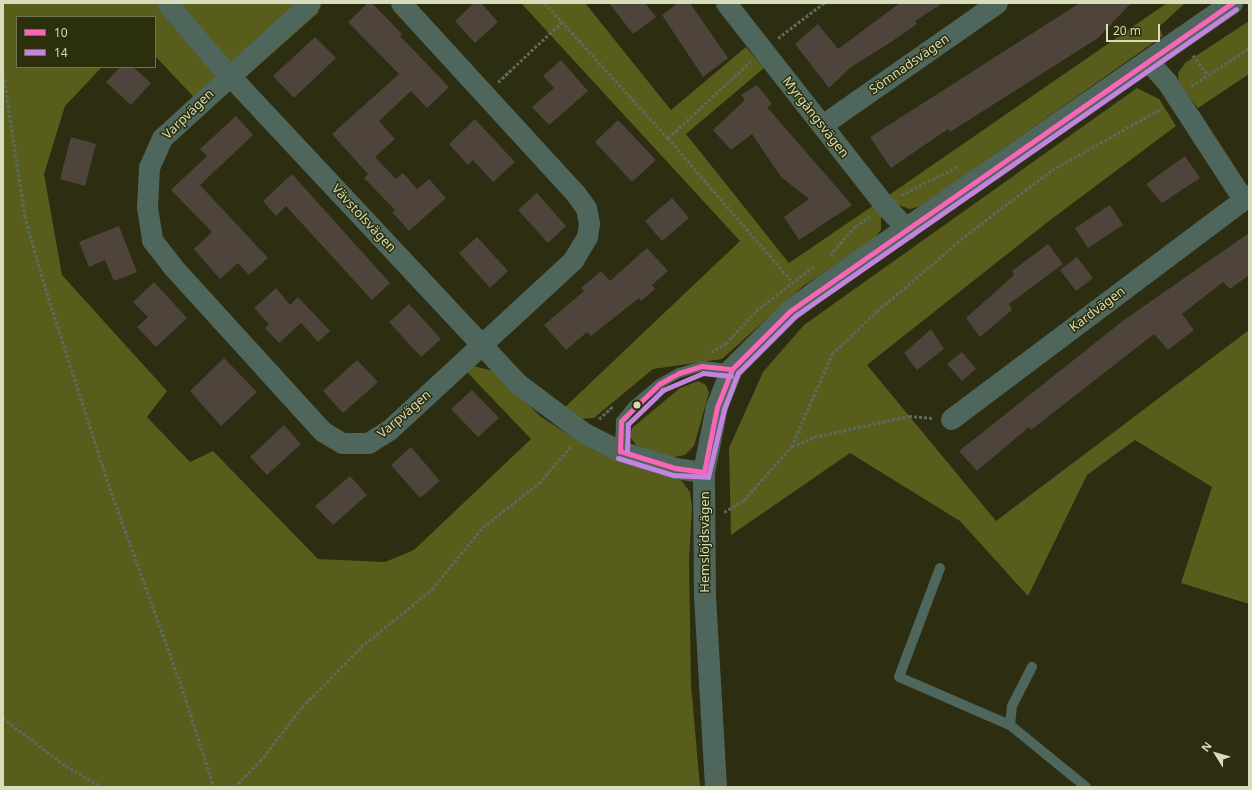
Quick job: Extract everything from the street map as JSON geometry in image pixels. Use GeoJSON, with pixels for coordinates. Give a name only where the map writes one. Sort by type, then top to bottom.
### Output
{"type":"FeatureCollection","features":[{"type":"Feature","properties":{"kind":"street","name":"Vävstolsvägen"},"geometry":{"type":"LineString","coordinates":[[167,3],[229,74],[518,383],[584,433],[620,451],[675,468],[704,472]]}},
{"type":"Feature","properties":{"kind":"street","name":"Varpvägen"},"geometry":{"type":"LineString","coordinates":[[310,3],[229,74],[162,138],[149,167],[147,207],[152,240],[172,266],[322,431],[342,443],[368,443],[389,430],[481,343],[573,260],[587,237],[589,223],[586,208],[576,194],[401,3]]}},
{"type":"Feature","properties":{"kind":"street","name":"Myrgångsvägen"},"geometry":{"type":"LineString","coordinates":[[726,3],[885,206],[907,229]]}},
{"type":"Feature","properties":{"kind":"street","name":"Sömnadsvägen"},"geometry":{"type":"LineString","coordinates":[[822,125],[997,3]]}},
{"type":"Feature","properties":{"kind":"street","name":"Hemslöjdsvägen"},"geometry":{"type":"LineString","coordinates":[[716,787],[704,521],[704,472],[717,407],[732,369],[790,311],[1232,3]]}},
{"type":"Feature","properties":{"kind":"street","name":"Kardvägen"},"geometry":{"type":"LineString","coordinates":[[951,419],[1246,197],[1176,96],[1148,61]]}},
{"type":"Feature","properties":{"kind":"lane"},"geometry":{"type":"LineString","coordinates":[[620,451],[621,421],[633,406],[659,384],[679,373],[702,366],[732,369]]}},
{"type":"Feature","properties":{"kind":"lane"},"geometry":{"type":"LineString","coordinates":[[940,568],[899,677],[1010,725],[1086,787]]}},
{"type":"Feature","properties":{"kind":"lane"},"geometry":{"type":"LineString","coordinates":[[1010,725],[1012,706],[1032,667]]}},
{"type":"Feature","properties":{"kind":"path"},"geometry":{"type":"LineString","coordinates":[[545,3],[668,138],[792,281]]}},
{"type":"Feature","properties":{"kind":"path"},"geometry":{"type":"LineString","coordinates":[[668,138],[763,50],[824,3]]}},
{"type":"Feature","properties":{"kind":"path"},"geometry":{"type":"LineString","coordinates":[[484,94],[562,22]]}},
{"type":"Feature","properties":{"kind":"path"},"geometry":{"type":"LineString","coordinates":[[704,521],[740,503],[791,447],[803,425],[820,376],[832,354],[877,311],[969,233],[1052,170],[1163,107],[1176,96],[1249,48]]}},
{"type":"Feature","properties":{"kind":"path"},"geometry":{"type":"LineString","coordinates":[[3,70],[25,216],[47,293],[110,488],[180,681],[214,787]]}},
{"type":"Feature","properties":{"kind":"path"},"geometry":{"type":"LineString","coordinates":[[234,787],[260,761],[302,707],[361,647],[432,589],[483,527],[539,483],[584,433],[616,404]]}},
{"type":"Feature","properties":{"kind":"path"},"geometry":{"type":"LineString","coordinates":[[791,447],[814,437],[909,416],[951,419]]}},
{"type":"Feature","properties":{"kind":"path"},"geometry":{"type":"LineString","coordinates":[[3,718],[66,766],[102,787]]}},
{"type":"Feature","properties":{"kind":"green space"},"geometry":{"type":"Polygon","coordinates":[[[3,3],[311,3],[319,12],[207,111],[156,57],[156,16],[16,16],[16,68],[101,68],[65,106],[44,174],[62,275],[167,391],[147,417],[190,462],[213,451],[318,559],[385,562],[414,550],[531,439],[467,372],[473,366],[494,371],[541,417],[593,450],[668,474],[682,481],[690,492],[692,507],[689,561],[691,684],[700,787],[3,787],[3,3]]]}},
{"type":"Feature","properties":{"kind":"green space"},"geometry":{"type":"Polygon","coordinates":[[[521,3],[585,3],[671,110],[746,47],[764,68],[686,134],[789,263],[874,205],[881,217],[881,230],[874,239],[802,287],[722,359],[653,369],[594,418],[578,419],[563,409],[740,241],[521,3]]]}},
{"type":"Feature","properties":{"kind":"green space"},"geometry":{"type":"Polygon","coordinates":[[[1167,3],[1185,3],[1159,27],[1163,36],[921,206],[910,209],[898,205],[889,195],[1167,3]]]}},
{"type":"Feature","properties":{"kind":"green space"},"geometry":{"type":"Polygon","coordinates":[[[1249,21],[1249,74],[1198,108],[1179,83],[1178,73],[1185,63],[1249,21]]]}},
{"type":"Feature","properties":{"kind":"green space"},"geometry":{"type":"Polygon","coordinates":[[[1137,88],[1159,99],[1176,126],[1049,221],[867,365],[996,521],[1249,330],[1249,604],[1181,583],[1212,487],[1135,440],[1087,475],[1028,596],[960,521],[850,453],[731,535],[729,448],[763,372],[804,325],[1137,88]]]}},
{"type":"Feature","properties":{"kind":"green space"},"geometry":{"type":"Polygon","coordinates":[[[698,381],[706,385],[709,393],[694,446],[685,455],[669,458],[636,445],[630,437],[632,428],[680,388],[698,381]]]}},
{"type":"Feature","properties":{"kind":"building"},"geometry":{"type":"Polygon","coordinates":[[[368,3],[372,3],[402,34],[400,36],[449,87],[427,108],[411,91],[379,121],[395,139],[375,157],[396,179],[403,173],[417,189],[429,179],[446,198],[409,231],[392,212],[395,210],[364,178],[368,174],[332,134],[399,74],[348,22],[368,3]]]}},
{"type":"Feature","properties":{"kind":"building"},"geometry":{"type":"Polygon","coordinates":[[[474,3],[481,3],[498,22],[475,43],[455,21],[474,3]]]}},
{"type":"Feature","properties":{"kind":"building"},"geometry":{"type":"Polygon","coordinates":[[[609,3],[645,3],[656,17],[633,34],[609,3]]]}},
{"type":"Feature","properties":{"kind":"building"},"geometry":{"type":"Polygon","coordinates":[[[678,3],[690,3],[728,58],[703,77],[662,15],[678,3]]]}},
{"type":"Feature","properties":{"kind":"building"},"geometry":{"type":"Polygon","coordinates":[[[900,3],[943,3],[915,21],[917,24],[850,68],[829,88],[795,44],[818,24],[838,49],[900,3]]]}},
{"type":"Feature","properties":{"kind":"building"},"geometry":{"type":"Polygon","coordinates":[[[1080,3],[1131,3],[1098,38],[950,132],[948,129],[891,168],[870,137],[1080,3]]]}},
{"type":"Feature","properties":{"kind":"building"},"geometry":{"type":"Polygon","coordinates":[[[315,37],[336,58],[294,98],[273,76],[315,37]]]}},
{"type":"Feature","properties":{"kind":"building"},"geometry":{"type":"Polygon","coordinates":[[[561,60],[588,91],[549,125],[532,107],[554,88],[543,76],[561,60]]]}},
{"type":"Feature","properties":{"kind":"building"},"geometry":{"type":"Polygon","coordinates":[[[119,68],[134,68],[151,83],[131,105],[106,82],[119,68]]]}},
{"type":"Feature","properties":{"kind":"building"},"geometry":{"type":"Polygon","coordinates":[[[757,85],[772,104],[767,107],[852,205],[799,240],[784,217],[809,199],[781,177],[752,134],[731,150],[713,130],[745,100],[741,95],[757,85]]]}},
{"type":"Feature","properties":{"kind":"building"},"geometry":{"type":"Polygon","coordinates":[[[236,116],[253,135],[200,185],[268,258],[249,275],[238,263],[220,279],[194,249],[212,232],[171,190],[207,156],[200,149],[236,116]]]}},
{"type":"Feature","properties":{"kind":"building"},"geometry":{"type":"Polygon","coordinates":[[[475,119],[515,162],[493,182],[473,160],[468,165],[449,144],[475,119]]]}},
{"type":"Feature","properties":{"kind":"building"},"geometry":{"type":"Polygon","coordinates":[[[618,120],[656,160],[632,182],[595,142],[618,120]]]}},
{"type":"Feature","properties":{"kind":"building"},"geometry":{"type":"Polygon","coordinates":[[[71,137],[96,144],[85,186],[60,179],[71,137]]]}},
{"type":"Feature","properties":{"kind":"building"},"geometry":{"type":"Polygon","coordinates":[[[1185,156],[1200,178],[1162,203],[1146,184],[1185,156]]]}},
{"type":"Feature","properties":{"kind":"building"},"geometry":{"type":"Polygon","coordinates":[[[292,174],[390,283],[372,300],[286,206],[276,216],[263,201],[292,174]]]}},
{"type":"Feature","properties":{"kind":"building"},"geometry":{"type":"Polygon","coordinates":[[[537,193],[566,226],[548,243],[518,210],[537,193]]]}},
{"type":"Feature","properties":{"kind":"building"},"geometry":{"type":"Polygon","coordinates":[[[672,198],[689,218],[662,241],[645,221],[672,198]]]}},
{"type":"Feature","properties":{"kind":"building"},"geometry":{"type":"Polygon","coordinates":[[[1110,205],[1123,225],[1088,248],[1075,228],[1110,205]]]}},
{"type":"Feature","properties":{"kind":"building"},"geometry":{"type":"Polygon","coordinates":[[[119,226],[137,272],[114,281],[105,260],[89,267],[79,242],[119,226]]]}},
{"type":"Feature","properties":{"kind":"building"},"geometry":{"type":"Polygon","coordinates":[[[1249,233],[1249,275],[1230,289],[1223,282],[1182,314],[1194,330],[1168,350],[1154,334],[1031,430],[1029,427],[977,471],[959,451],[1124,320],[1249,233]]]}},
{"type":"Feature","properties":{"kind":"building"},"geometry":{"type":"Polygon","coordinates":[[[477,237],[508,271],[490,288],[459,253],[477,237]]]}},
{"type":"Feature","properties":{"kind":"building"},"geometry":{"type":"Polygon","coordinates":[[[1048,244],[1063,264],[1009,304],[1012,310],[980,337],[966,318],[1014,275],[1012,271],[1048,244]]]}},
{"type":"Feature","properties":{"kind":"building"},"geometry":{"type":"Polygon","coordinates":[[[647,248],[668,271],[652,285],[655,289],[641,301],[639,298],[591,336],[587,332],[566,350],[544,325],[584,291],[581,288],[601,271],[610,281],[647,248]]]}},
{"type":"Feature","properties":{"kind":"building"},"geometry":{"type":"Polygon","coordinates":[[[1077,257],[1093,278],[1076,291],[1060,270],[1077,257]]]}},
{"type":"Feature","properties":{"kind":"building"},"geometry":{"type":"Polygon","coordinates":[[[154,282],[187,318],[156,347],[137,327],[148,317],[133,302],[154,282]]]}},
{"type":"Feature","properties":{"kind":"building"},"geometry":{"type":"Polygon","coordinates":[[[276,288],[290,305],[298,297],[330,331],[318,342],[301,323],[279,343],[265,328],[269,324],[254,308],[276,288]]]}},
{"type":"Feature","properties":{"kind":"building"},"geometry":{"type":"Polygon","coordinates":[[[409,304],[441,339],[421,357],[389,322],[409,304]]]}},
{"type":"Feature","properties":{"kind":"building"},"geometry":{"type":"Polygon","coordinates":[[[931,329],[944,349],[917,370],[904,353],[931,329]]]}},
{"type":"Feature","properties":{"kind":"building"},"geometry":{"type":"Polygon","coordinates":[[[962,352],[976,369],[962,381],[947,364],[962,352]]]}},
{"type":"Feature","properties":{"kind":"building"},"geometry":{"type":"Polygon","coordinates":[[[224,358],[257,392],[221,426],[190,391],[224,358]]]}},
{"type":"Feature","properties":{"kind":"building"},"geometry":{"type":"Polygon","coordinates":[[[357,360],[378,382],[343,413],[323,391],[357,360]]]}},
{"type":"Feature","properties":{"kind":"building"},"geometry":{"type":"Polygon","coordinates":[[[472,390],[499,418],[478,437],[451,409],[472,390]]]}},
{"type":"Feature","properties":{"kind":"building"},"geometry":{"type":"Polygon","coordinates":[[[284,425],[301,444],[267,475],[250,457],[284,425]]]}},
{"type":"Feature","properties":{"kind":"building"},"geometry":{"type":"Polygon","coordinates":[[[411,447],[440,481],[420,498],[391,465],[411,447]]]}},
{"type":"Feature","properties":{"kind":"building"},"geometry":{"type":"Polygon","coordinates":[[[350,476],[367,495],[333,525],[315,506],[350,476]]]}},
{"type":"Feature","properties":{"kind":"transit line","name":"10"},"geometry":{"type":"LineString","coordinates":[[620,451],[675,468],[704,472],[717,407],[732,369],[790,311],[1232,3]]}},
{"type":"Feature","properties":{"kind":"transit line","name":"14"},"geometry":{"type":"LineString","coordinates":[[618,458],[673,475],[708,477],[724,409],[738,373],[795,316],[1236,9]]}},
{"type":"Feature","properties":{"kind":"transit line","name":"10"},"geometry":{"type":"LineString","coordinates":[[620,451],[621,421],[659,384],[679,373],[702,366],[732,369]]}},
{"type":"Feature","properties":{"kind":"transit line","name":"14"},"geometry":{"type":"LineString","coordinates":[[627,451],[628,424],[663,390],[703,373],[731,376]]}}]}
